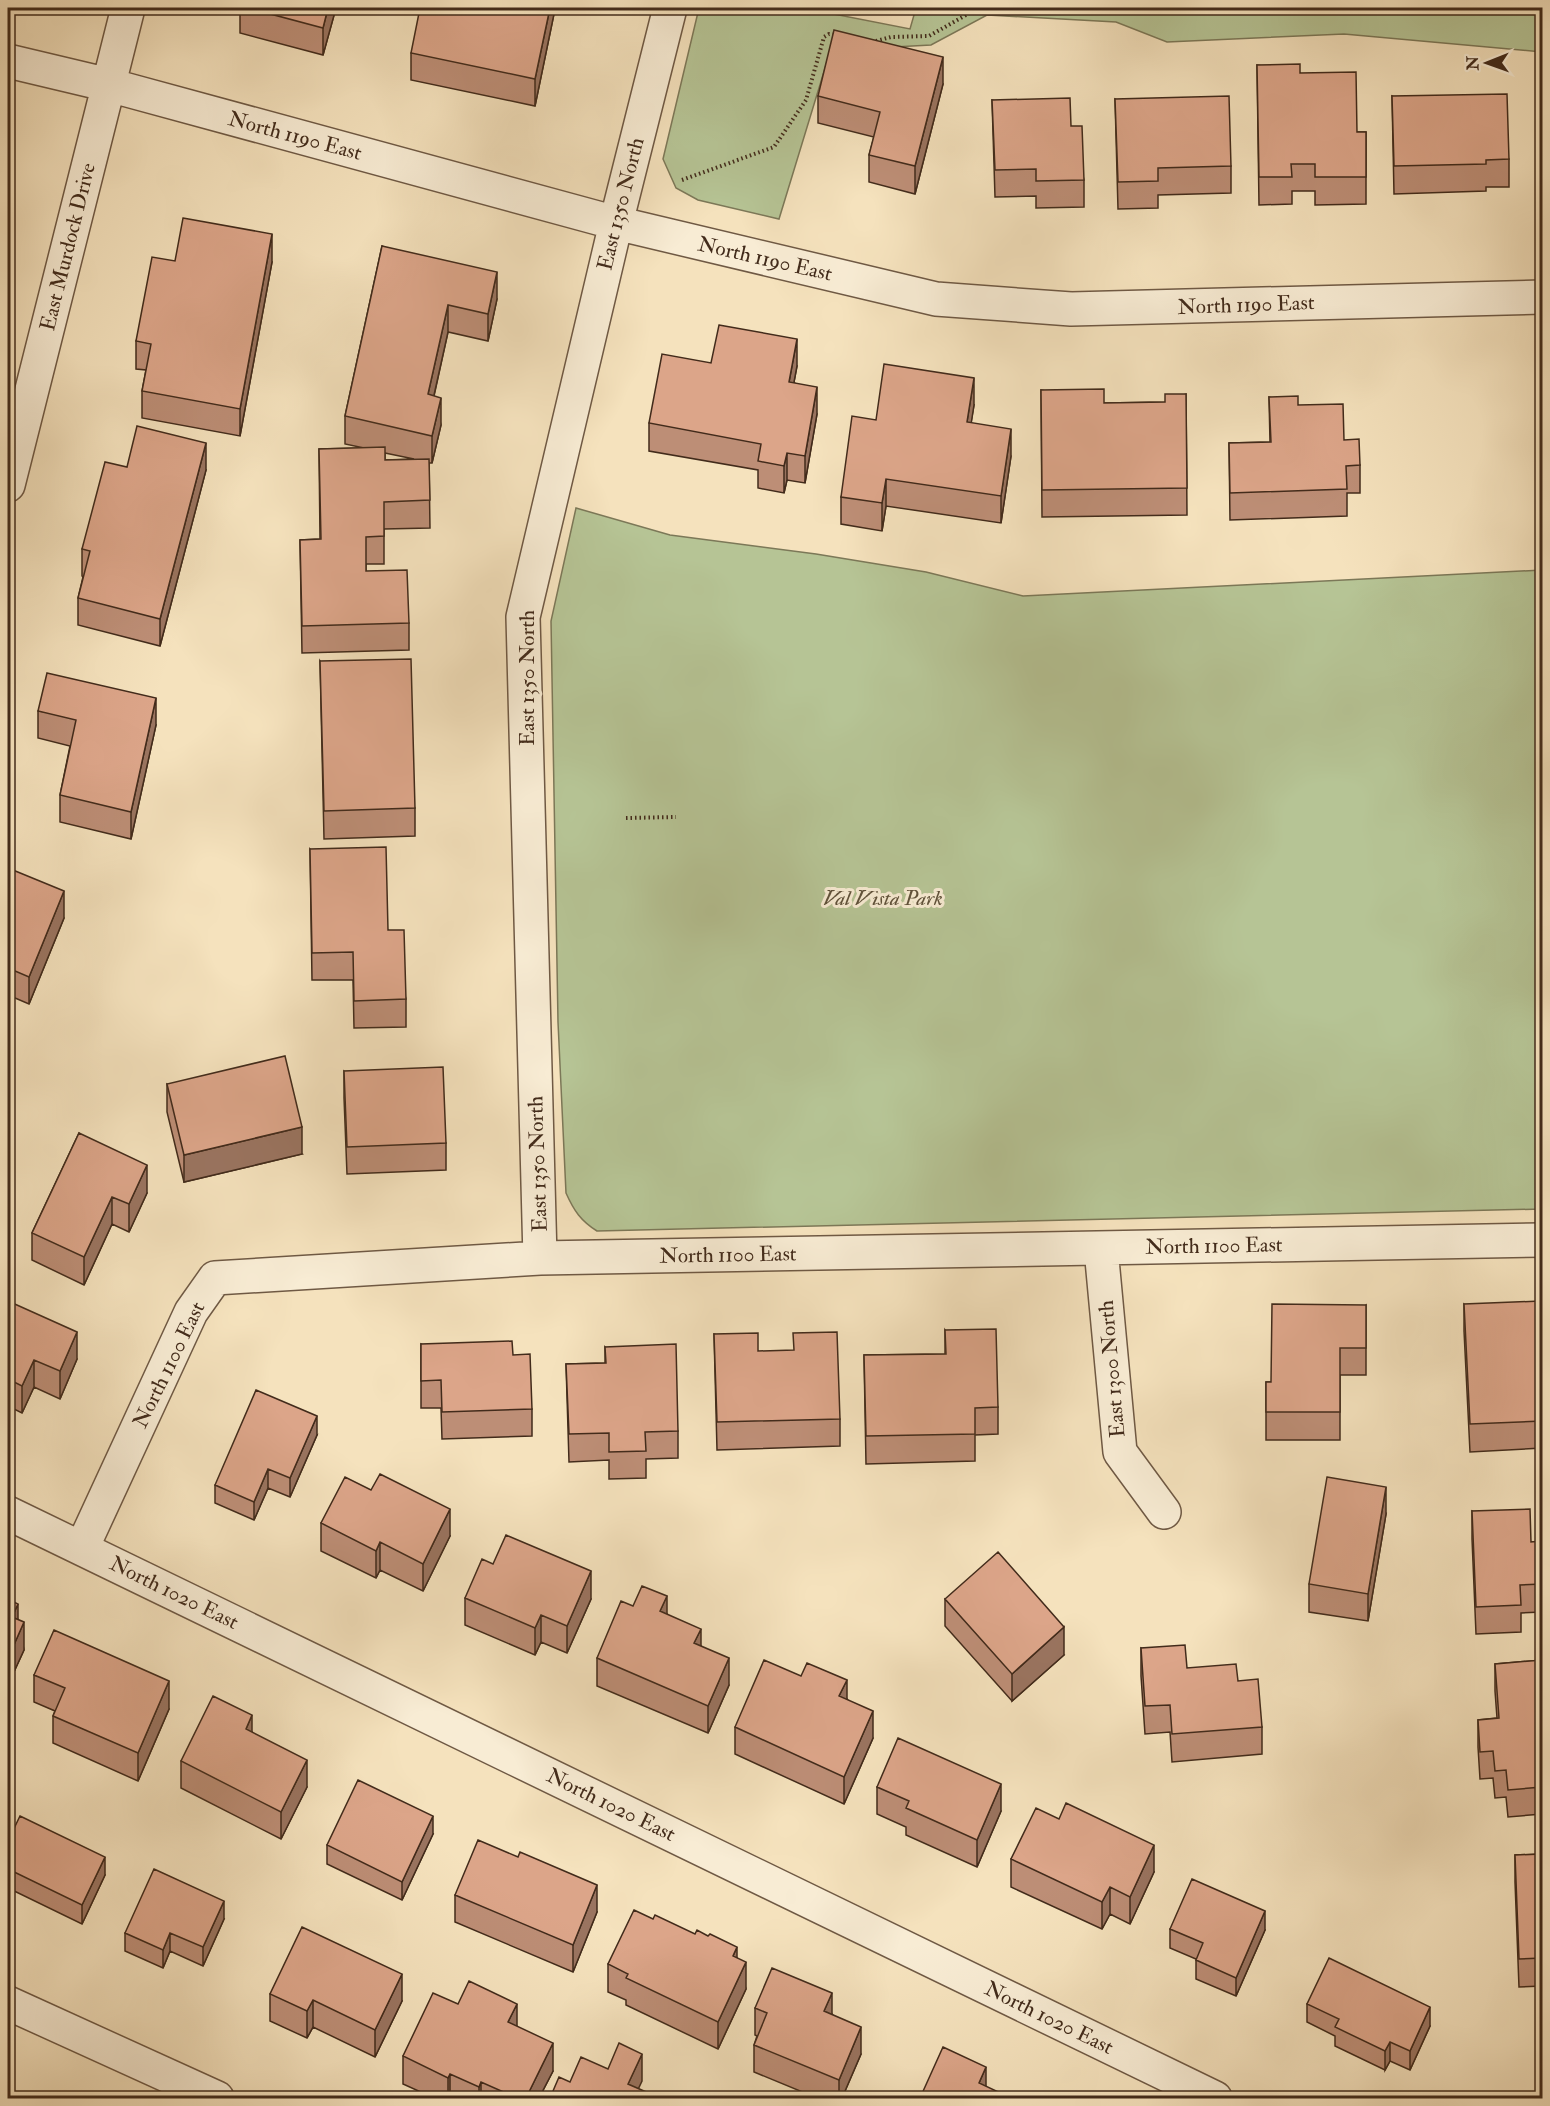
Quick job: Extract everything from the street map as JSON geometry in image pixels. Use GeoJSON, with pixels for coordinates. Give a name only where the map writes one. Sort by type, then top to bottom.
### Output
{"type":"FeatureCollection","features":[{"type":"Feature","properties":{"kind":"street","name":"East Murdock Drive"},"geometry":{"type":"LineString","coordinates":[[8,485],[128,8]]}},
{"type":"Feature","properties":{"kind":"street","name":"East 1350 North"},"geometry":{"type":"LineString","coordinates":[[540,1258],[523,617],[616,223],[670,8]]}},
{"type":"Feature","properties":{"kind":"street","name":"North 1190 East"},"geometry":{"type":"LineString","coordinates":[[8,61],[109,86],[616,223],[936,299],[1071,309],[1542,297]]}},
{"type":"Feature","properties":{"kind":"street","name":"North 1100 East"},"geometry":{"type":"LineString","coordinates":[[82,1548],[191,1312],[216,1278],[540,1258],[1542,1240]]}},
{"type":"Feature","properties":{"kind":"street","name":"East 1300 North"},"geometry":{"type":"LineString","coordinates":[[1101,1249],[1120,1452],[1164,1512]]}},
{"type":"Feature","properties":{"kind":"street","name":"North 1020 East"},"geometry":{"type":"LineString","coordinates":[[8,1513],[1215,2098]]}},
{"type":"Feature","properties":{"kind":"street"},"geometry":{"type":"LineString","coordinates":[[8,2003],[217,2098]]}},
{"type":"Feature","properties":{"kind":"path"},"geometry":{"type":"LineString","coordinates":[[871,41],[891,37],[929,36],[975,10],[984,8]]}},
{"type":"Feature","properties":{"kind":"path"},"geometry":{"type":"LineString","coordinates":[[1011,8],[1166,13],[1194,8]]}},
{"type":"Feature","properties":{"kind":"path"},"geometry":{"type":"LineString","coordinates":[[682,180],[774,147],[806,100],[824,37],[829,34],[838,36]]}},
{"type":"Feature","properties":{"kind":"path"},"geometry":{"type":"LineString","coordinates":[[626,818],[676,817]]}},
{"type":"Feature","properties":{"kind":"green space"},"geometry":{"type":"Polygon","coordinates":[[[699,8],[803,8],[910,29],[916,8],[1542,8],[1542,52],[1344,34],[1167,42],[1116,22],[987,15],[931,45],[875,48],[833,42],[779,219],[698,200],[676,188],[663,159],[699,8]]]}},
{"type":"Feature","properties":{"kind":"green space","name":"Val Vista Park"},"geometry":{"type":"Polygon","coordinates":[[[576,508],[670,535],[816,554],[926,572],[1023,596],[1542,570],[1542,1209],[597,1231],[591,1227],[578,1215],[566,1193],[558,1022],[551,621],[576,508]]]}},
{"type":"Feature","properties":{"kind":"building"},"geometry":{"type":"Polygon","coordinates":[[[248,8],[328,8],[323,28],[248,8]]]}},
{"type":"Feature","properties":{"kind":"building"},"geometry":{"type":"Polygon","coordinates":[[[420,8],[550,8],[535,79],[411,53],[420,8]]]}},
{"type":"Feature","properties":{"kind":"building"},"geometry":{"type":"Polygon","coordinates":[[[834,30],[943,57],[915,166],[869,155],[880,112],[818,96],[834,30]]]}},
{"type":"Feature","properties":{"kind":"building"},"geometry":{"type":"Polygon","coordinates":[[[1300,64],[1300,73],[1356,72],[1357,132],[1366,132],[1366,177],[1315,177],[1315,164],[1291,164],[1292,177],[1259,177],[1257,65],[1300,64]]]}},
{"type":"Feature","properties":{"kind":"building"},"geometry":{"type":"Polygon","coordinates":[[[1507,94],[1509,159],[1486,160],[1486,164],[1394,166],[1392,96],[1507,94]]]}},
{"type":"Feature","properties":{"kind":"building"},"geometry":{"type":"Polygon","coordinates":[[[1229,96],[1231,166],[1158,168],[1158,181],[1118,182],[1115,99],[1229,96]]]}},
{"type":"Feature","properties":{"kind":"building"},"geometry":{"type":"Polygon","coordinates":[[[1070,98],[1071,126],[1082,126],[1084,180],[1036,181],[1036,169],[995,170],[992,100],[1070,98]]]}},
{"type":"Feature","properties":{"kind":"building"},"geometry":{"type":"Polygon","coordinates":[[[183,218],[272,234],[240,409],[142,391],[151,344],[136,341],[152,257],[175,261],[183,218]]]}},
{"type":"Feature","properties":{"kind":"building"},"geometry":{"type":"Polygon","coordinates":[[[382,246],[497,272],[488,314],[448,305],[428,394],[441,398],[432,436],[345,416],[382,246]]]}},
{"type":"Feature","properties":{"kind":"building"},"geometry":{"type":"Polygon","coordinates":[[[719,325],[797,339],[789,382],[817,387],[805,456],[787,453],[784,466],[758,461],[761,444],[649,423],[662,354],[711,363],[719,325]]]}},
{"type":"Feature","properties":{"kind":"building"},"geometry":{"type":"Polygon","coordinates":[[[884,364],[974,378],[967,422],[1011,429],[1001,496],[886,479],[882,503],[841,497],[852,416],[876,420],[884,364]]]}},
{"type":"Feature","properties":{"kind":"building"},"geometry":{"type":"Polygon","coordinates":[[[1104,389],[1104,403],[1165,402],[1165,394],[1186,394],[1187,488],[1042,490],[1041,390],[1104,389]]]}},
{"type":"Feature","properties":{"kind":"building"},"geometry":{"type":"Polygon","coordinates":[[[1298,396],[1298,405],[1343,404],[1344,440],[1359,439],[1360,465],[1346,466],[1347,489],[1230,493],[1229,443],[1271,442],[1269,397],[1298,396]]]}},
{"type":"Feature","properties":{"kind":"building"},"geometry":{"type":"Polygon","coordinates":[[[137,426],[206,443],[160,619],[78,598],[90,551],[82,549],[105,462],[127,467],[137,426]]]}},
{"type":"Feature","properties":{"kind":"building"},"geometry":{"type":"Polygon","coordinates":[[[385,447],[385,460],[429,459],[430,500],[384,502],[384,536],[366,537],[366,571],[407,570],[409,623],[302,626],[300,540],[321,539],[319,449],[385,447]]]}},
{"type":"Feature","properties":{"kind":"building"},"geometry":{"type":"Polygon","coordinates":[[[411,659],[415,808],[324,811],[320,661],[411,659]]]}},
{"type":"Feature","properties":{"kind":"building"},"geometry":{"type":"Polygon","coordinates":[[[47,673],[156,698],[131,812],[60,795],[76,720],[38,711],[47,673]]]}},
{"type":"Feature","properties":{"kind":"building"},"geometry":{"type":"Polygon","coordinates":[[[386,847],[388,930],[404,930],[406,999],[354,1001],[353,952],[312,953],[310,849],[386,847]]]}},
{"type":"Feature","properties":{"kind":"building"},"geometry":{"type":"Polygon","coordinates":[[[8,868],[64,891],[29,977],[8,968],[8,868]]]}},
{"type":"Feature","properties":{"kind":"building"},"geometry":{"type":"Polygon","coordinates":[[[285,1056],[302,1127],[184,1155],[167,1084],[285,1056]]]}},
{"type":"Feature","properties":{"kind":"building"},"geometry":{"type":"Polygon","coordinates":[[[443,1067],[446,1143],[347,1147],[344,1071],[443,1067]]]}},
{"type":"Feature","properties":{"kind":"building"},"geometry":{"type":"Polygon","coordinates":[[[79,1133],[147,1165],[129,1204],[112,1197],[84,1257],[32,1233],[79,1133]]]}},
{"type":"Feature","properties":{"kind":"building"},"geometry":{"type":"Polygon","coordinates":[[[8,1301],[77,1332],[60,1371],[34,1360],[22,1386],[8,1379],[8,1301]]]}},
{"type":"Feature","properties":{"kind":"building"},"geometry":{"type":"Polygon","coordinates":[[[1540,1301],[1542,1421],[1470,1424],[1464,1304],[1540,1301]]]}},
{"type":"Feature","properties":{"kind":"building"},"geometry":{"type":"Polygon","coordinates":[[[1272,1304],[1366,1305],[1366,1348],[1340,1348],[1340,1412],[1266,1412],[1266,1382],[1271,1382],[1272,1304]]]}},
{"type":"Feature","properties":{"kind":"building"},"geometry":{"type":"Polygon","coordinates":[[[996,1329],[998,1407],[975,1408],[975,1434],[866,1436],[864,1355],[946,1354],[945,1330],[996,1329]]]}},
{"type":"Feature","properties":{"kind":"building"},"geometry":{"type":"Polygon","coordinates":[[[837,1332],[840,1419],[717,1422],[714,1334],[758,1333],[758,1351],[794,1350],[793,1333],[837,1332]]]}},
{"type":"Feature","properties":{"kind":"building"},"geometry":{"type":"Polygon","coordinates":[[[512,1341],[513,1355],[530,1354],[532,1409],[442,1412],[441,1380],[421,1381],[421,1344],[512,1341]]]}},
{"type":"Feature","properties":{"kind":"building"},"geometry":{"type":"Polygon","coordinates":[[[676,1344],[678,1431],[645,1432],[646,1451],[609,1452],[609,1433],[569,1434],[566,1364],[606,1363],[605,1347],[676,1344]]]}},
{"type":"Feature","properties":{"kind":"building"},"geometry":{"type":"Polygon","coordinates":[[[256,1390],[317,1416],[290,1478],[268,1469],[254,1502],[215,1485],[256,1390]]]}},
{"type":"Feature","properties":{"kind":"building"},"geometry":{"type":"Polygon","coordinates":[[[380,1474],[450,1509],[423,1564],[380,1542],[376,1551],[321,1523],[345,1477],[371,1490],[380,1474]]]}},
{"type":"Feature","properties":{"kind":"building"},"geometry":{"type":"Polygon","coordinates":[[[1327,1477],[1386,1487],[1368,1594],[1309,1584],[1327,1477]]]}},
{"type":"Feature","properties":{"kind":"building"},"geometry":{"type":"Polygon","coordinates":[[[1530,1509],[1531,1542],[1542,1541],[1542,1584],[1520,1585],[1521,1605],[1476,1607],[1472,1511],[1530,1509]]]}},
{"type":"Feature","properties":{"kind":"building"},"geometry":{"type":"Polygon","coordinates":[[[506,1535],[591,1571],[567,1626],[541,1615],[535,1628],[465,1598],[482,1559],[493,1564],[506,1535]]]}},
{"type":"Feature","properties":{"kind":"building"},"geometry":{"type":"Polygon","coordinates":[[[998,1552],[1064,1627],[1012,1674],[945,1599],[998,1552]]]}},
{"type":"Feature","properties":{"kind":"building"},"geometry":{"type":"Polygon","coordinates":[[[642,1586],[667,1596],[660,1611],[701,1629],[694,1643],[729,1658],[708,1706],[597,1658],[621,1601],[633,1606],[642,1586]]]}},
{"type":"Feature","properties":{"kind":"building"},"geometry":{"type":"Polygon","coordinates":[[[8,1599],[18,1604],[12,1617],[24,1622],[13,1647],[8,1644],[8,1599]]]}},
{"type":"Feature","properties":{"kind":"building"},"geometry":{"type":"Polygon","coordinates":[[[54,1630],[169,1681],[138,1753],[53,1716],[65,1688],[34,1675],[54,1630]]]}},
{"type":"Feature","properties":{"kind":"building"},"geometry":{"type":"Polygon","coordinates":[[[1185,1645],[1187,1668],[1236,1664],[1238,1681],[1258,1679],[1262,1727],[1172,1734],[1170,1705],[1145,1706],[1141,1648],[1185,1645]]]}},
{"type":"Feature","properties":{"kind":"building"},"geometry":{"type":"Polygon","coordinates":[[[764,1660],[801,1676],[807,1663],[847,1680],[839,1696],[873,1711],[844,1777],[735,1727],[764,1660]]]}},
{"type":"Feature","properties":{"kind":"building"},"geometry":{"type":"Polygon","coordinates":[[[1542,1660],[1542,1787],[1508,1790],[1506,1770],[1495,1771],[1493,1751],[1480,1752],[1478,1720],[1499,1718],[1495,1664],[1542,1660]]]}},
{"type":"Feature","properties":{"kind":"building"},"geometry":{"type":"Polygon","coordinates":[[[213,1696],[252,1715],[246,1729],[307,1760],[281,1812],[181,1761],[213,1696]]]}},
{"type":"Feature","properties":{"kind":"building"},"geometry":{"type":"Polygon","coordinates":[[[898,1738],[1001,1784],[977,1840],[906,1808],[909,1801],[877,1787],[898,1738]]]}},
{"type":"Feature","properties":{"kind":"building"},"geometry":{"type":"Polygon","coordinates":[[[358,1780],[433,1816],[402,1882],[327,1845],[358,1780]]]}},
{"type":"Feature","properties":{"kind":"building"},"geometry":{"type":"Polygon","coordinates":[[[1066,1803],[1154,1845],[1130,1897],[1110,1887],[1102,1902],[1011,1859],[1036,1808],[1059,1819],[1066,1803]]]}},
{"type":"Feature","properties":{"kind":"building"},"geometry":{"type":"Polygon","coordinates":[[[20,1816],[105,1857],[82,1905],[8,1869],[8,1841],[20,1816]]]}},
{"type":"Feature","properties":{"kind":"building"},"geometry":{"type":"Polygon","coordinates":[[[478,1840],[518,1857],[520,1852],[597,1885],[573,1945],[455,1895],[478,1840]]]}},
{"type":"Feature","properties":{"kind":"building"},"geometry":{"type":"Polygon","coordinates":[[[1542,1854],[1542,1958],[1519,1959],[1515,1855],[1542,1854]]]}},
{"type":"Feature","properties":{"kind":"building"},"geometry":{"type":"Polygon","coordinates":[[[154,1869],[224,1901],[203,1947],[170,1933],[163,1950],[125,1933],[154,1869]]]}},
{"type":"Feature","properties":{"kind":"building"},"geometry":{"type":"Polygon","coordinates":[[[1192,1879],[1265,1911],[1236,1978],[1196,1960],[1203,1943],[1170,1929],[1192,1879]]]}},
{"type":"Feature","properties":{"kind":"building"},"geometry":{"type":"Polygon","coordinates":[[[634,1910],[653,1919],[655,1915],[695,1934],[697,1930],[708,1936],[710,1934],[737,1947],[733,1956],[746,1962],[718,2022],[626,1978],[628,1974],[608,1964],[634,1910]]]}},
{"type":"Feature","properties":{"kind":"building"},"geometry":{"type":"Polygon","coordinates":[[[302,1927],[402,1974],[375,2030],[313,2000],[307,2011],[270,1994],[302,1927]]]}},
{"type":"Feature","properties":{"kind":"building"},"geometry":{"type":"Polygon","coordinates":[[[1329,1958],[1430,2007],[1410,2051],[1390,2042],[1385,2051],[1335,2027],[1339,2019],[1307,2004],[1329,1958]]]}},
{"type":"Feature","properties":{"kind":"building"},"geometry":{"type":"Polygon","coordinates":[[[772,1968],[832,1993],[824,2011],[861,2027],[839,2080],[754,2045],[767,2013],[755,2008],[772,1968]]]}},
{"type":"Feature","properties":{"kind":"building"},"geometry":{"type":"Polygon","coordinates":[[[469,1981],[517,2004],[508,2022],[553,2043],[526,2098],[517,2098],[481,2082],[479,2087],[450,2074],[448,2078],[403,2056],[433,1993],[458,2004],[469,1981]]]}},
{"type":"Feature","properties":{"kind":"building"},"geometry":{"type":"Polygon","coordinates":[[[619,2043],[642,2054],[628,2084],[660,2098],[550,2098],[559,2077],[570,2082],[581,2057],[608,2069],[619,2043]]]}},
{"type":"Feature","properties":{"kind":"building"},"geometry":{"type":"Polygon","coordinates":[[[943,2047],[986,2067],[979,2083],[1011,2098],[920,2098],[943,2047]]]}}]}
